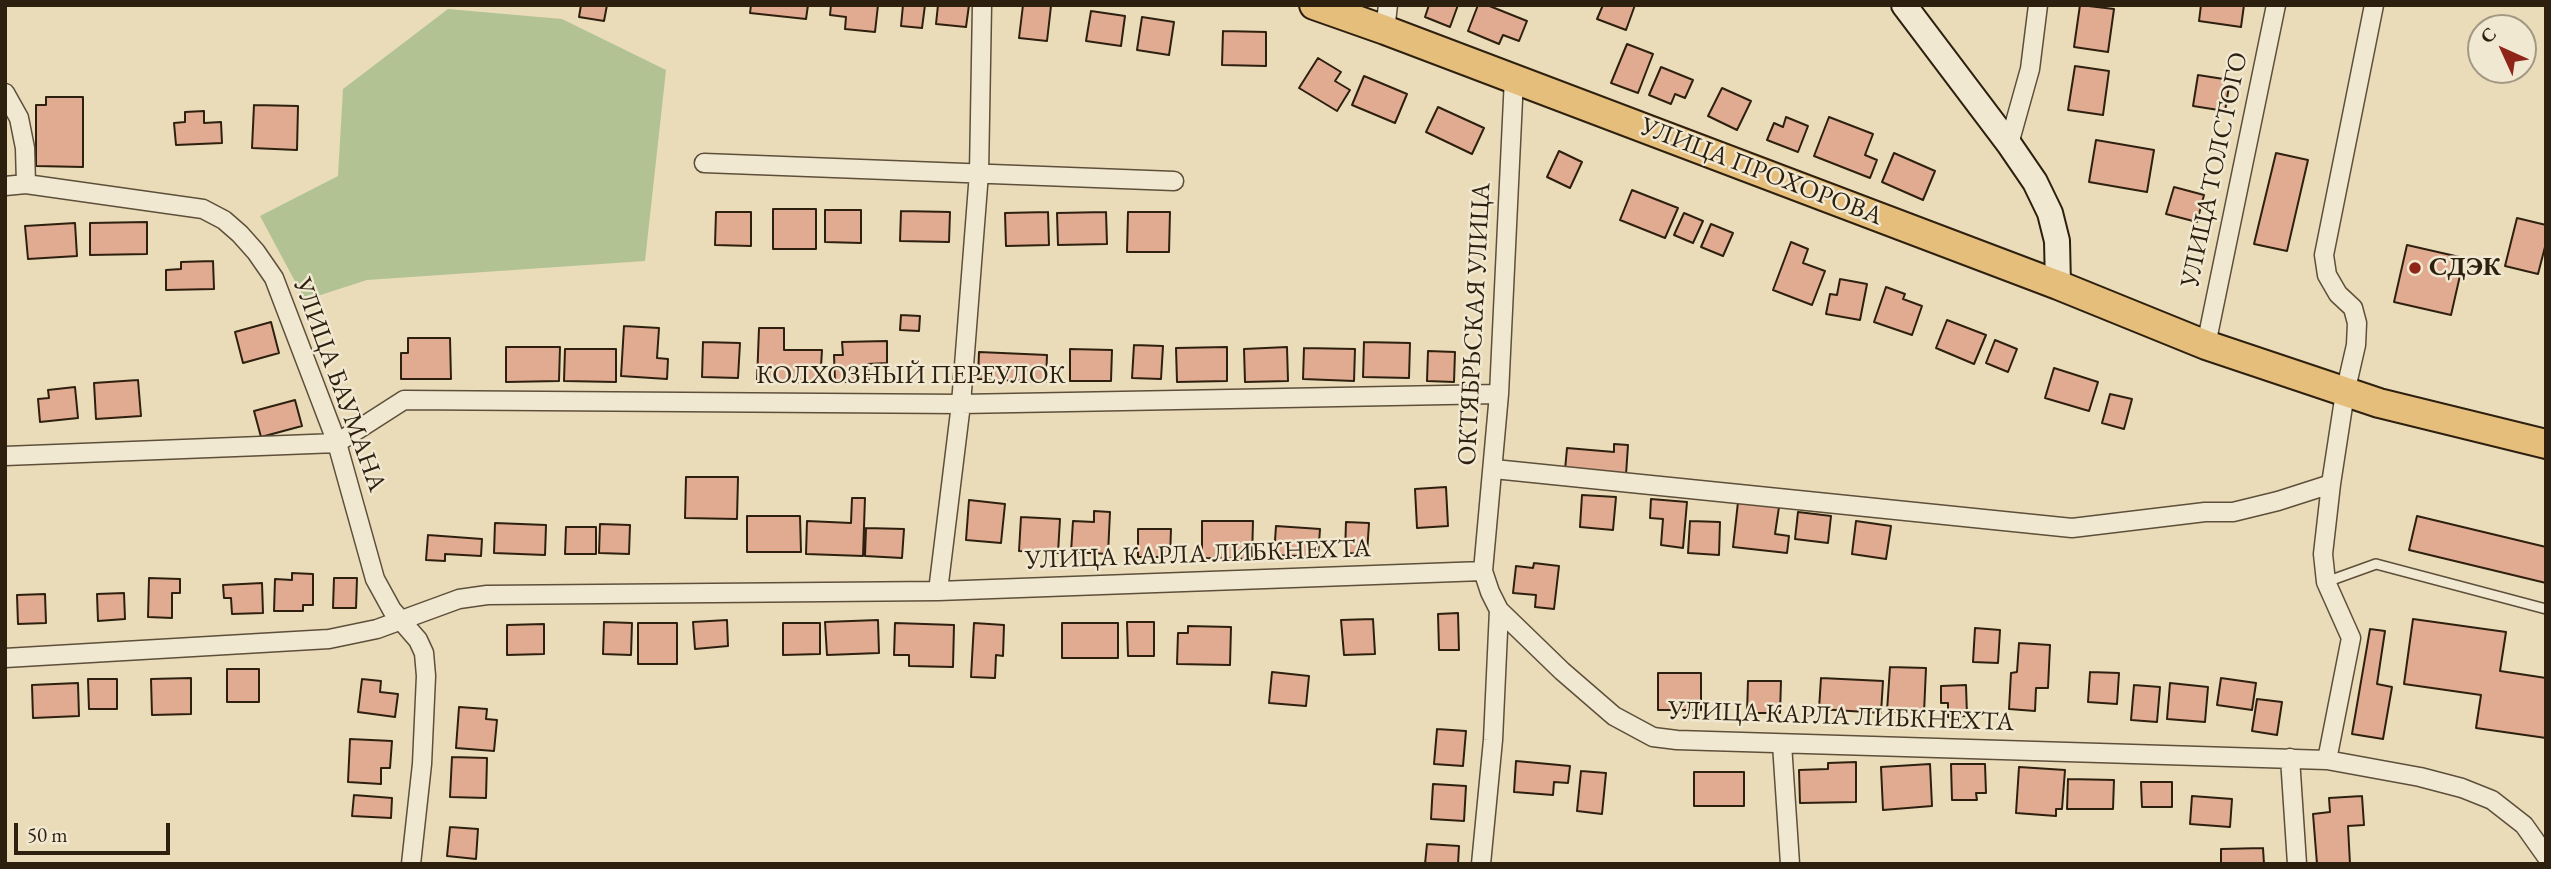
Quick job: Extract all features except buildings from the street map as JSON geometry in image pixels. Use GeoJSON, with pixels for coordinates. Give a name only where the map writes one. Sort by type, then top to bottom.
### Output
{"type":"FeatureCollection","features":[{"type":"Feature","properties":{"kind":"main road","name":"УЛИЦА ПРОХОРОВА"},"geometry":{"type":"LineString","coordinates":[[1314,5],[1387,18],[1514,78],[2058,285],[2206,345],[2345,393],[2415,413],[2546,444]]}},
{"type":"Feature","properties":{"kind":"main road"},"geometry":{"type":"LineString","coordinates":[[1904,5],[2035,182],[2050,213],[2057,241],[2058,285]]}},
{"type":"Feature","properties":{"kind":"street"},"geometry":{"type":"LineString","coordinates":[[938,591],[961,404],[979,173],[982,5]]}},
{"type":"Feature","properties":{"kind":"street"},"geometry":{"type":"LineString","coordinates":[[2009,144],[2030,69],[2038,5]]}},
{"type":"Feature","properties":{"kind":"street","name":"УЛИЦА ТОЛСТОГО"},"geometry":{"type":"LineString","coordinates":[[2206,345],[2276,5]]}},
{"type":"Feature","properties":{"kind":"street"},"geometry":{"type":"LineString","coordinates":[[2327,760],[2351,638],[2326,582],[2323,554],[2331,484],[2345,393],[2356,345],[2357,323],[2353,308],[2338,294],[2327,275],[2324,255],[2374,5]]}},
{"type":"Feature","properties":{"kind":"street","name":"ОКТЯБРЬСКАЯ УЛИЦА"},"geometry":{"type":"LineString","coordinates":[[1483,571],[1499,394],[1514,78]]}},
{"type":"Feature","properties":{"kind":"street"},"geometry":{"type":"LineString","coordinates":[[5,93],[19,118],[25,148],[26,184]]}},
{"type":"Feature","properties":{"kind":"street"},"geometry":{"type":"LineString","coordinates":[[704,163],[1174,181]]}},
{"type":"Feature","properties":{"kind":"street","name":"УЛИЦА БАУМАНА"},"geometry":{"type":"LineString","coordinates":[[5,186],[26,184],[203,209],[224,220],[240,234],[274,278],[337,443],[375,579],[383,596],[418,640],[424,653],[426,676],[422,764],[411,864]]}},
{"type":"Feature","properties":{"kind":"street","name":"КОЛХОЗНЫЙ ПЕРЕУЛОК"},"geometry":{"type":"LineString","coordinates":[[337,443],[404,400],[961,404],[1499,394]]}},
{"type":"Feature","properties":{"kind":"street"},"geometry":{"type":"LineString","coordinates":[[5,456],[337,443]]}},
{"type":"Feature","properties":{"kind":"street"},"geometry":{"type":"LineString","coordinates":[[1494,469],[2072,528],[2205,512],[2234,512],[2278,502],[2331,484]]}},
{"type":"Feature","properties":{"kind":"street","name":"УЛИЦА КАРЛА ЛИБКНЕХТА"},"geometry":{"type":"LineString","coordinates":[[5,658],[329,639],[402,621],[459,599],[487,595],[938,591],[1483,571],[1499,610],[1588,695],[1632,727],[1653,737],[1782,744],[2327,760],[2420,777],[2462,788],[2492,800],[2525,825],[2546,856]]}},
{"type":"Feature","properties":{"kind":"street"},"geometry":{"type":"LineString","coordinates":[[1481,864],[1493,740],[1499,610]]}},
{"type":"Feature","properties":{"kind":"street"},"geometry":{"type":"LineString","coordinates":[[1782,744],[1790,864]]}},
{"type":"Feature","properties":{"kind":"street"},"geometry":{"type":"LineString","coordinates":[[2290,758],[2297,864]]}},
{"type":"Feature","properties":{"kind":"lane"},"geometry":{"type":"LineString","coordinates":[[2326,582],[2376,565],[2546,608]]}},
{"type":"Feature","properties":{"kind":"green space"},"geometry":{"type":"Polygon","coordinates":[[[448,9],[562,19],[666,70],[645,261],[367,280],[305,300],[260,216],[338,176],[343,89],[448,9]]]}},
{"type":"Feature","properties":{"kind":"place","name":"СДЭК"},"geometry":{"type":"Point","coordinates":[2415,268]}}]}
